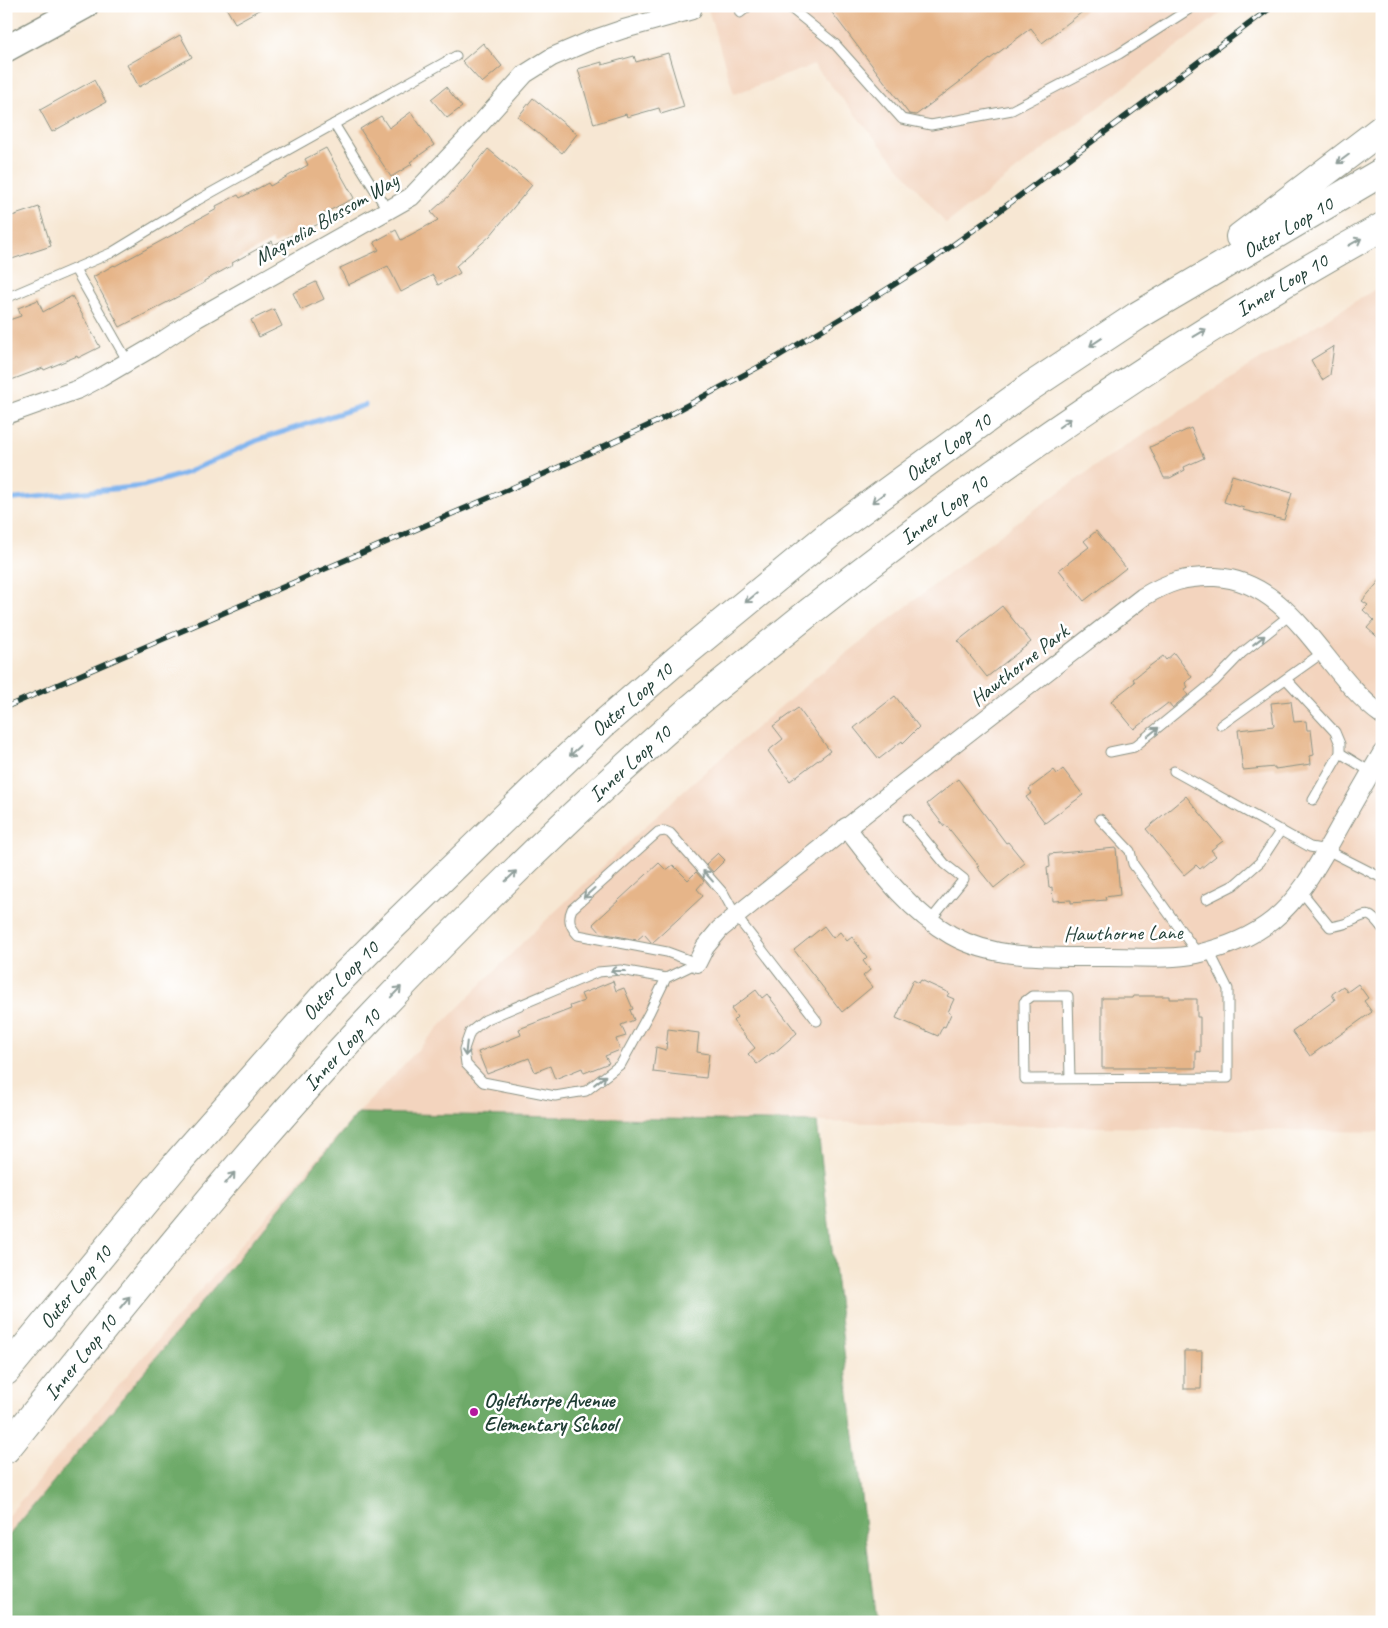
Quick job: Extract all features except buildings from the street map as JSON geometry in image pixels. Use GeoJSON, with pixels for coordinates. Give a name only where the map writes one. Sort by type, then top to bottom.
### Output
{"type":"FeatureCollection","features":[{"type":"Feature","properties":{"kind":"highway"},"geometry":{"type":"LineString","coordinates":[[1137,316],[1382,129]]}},
{"type":"Feature","properties":{"kind":"highway","name":"Outer Loop 10"},"geometry":{"type":"LineString","coordinates":[[6,1372],[179,1161],[326,994],[429,891],[594,733],[722,622],[836,529],[1030,387],[1137,316],[1382,172]]}},
{"type":"Feature","properties":{"kind":"highway","name":"Inner Loop 10"},"geometry":{"type":"LineString","coordinates":[[6,1449],[113,1316],[232,1174],[366,1023],[510,876],[690,710],[849,580],[1073,417],[1184,343],[1331,255],[1382,227]]}},
{"type":"Feature","properties":{"kind":"street"},"geometry":{"type":"LineString","coordinates":[[6,49],[85,6]]}},
{"type":"Feature","properties":{"kind":"street","name":"Magnolia Blossom Way"},"geometry":{"type":"LineString","coordinates":[[6,415],[79,389],[128,362],[197,318],[411,197],[474,132],[525,74],[552,57],[592,40],[695,7]]}},
{"type":"Feature","properties":{"kind":"street","name":"Hawthorne Park"},"geometry":{"type":"LineString","coordinates":[[697,963],[705,947],[720,929],[736,916],[1143,597],[1163,585],[1184,578],[1203,576],[1225,577],[1246,583],[1264,592],[1290,615],[1356,691],[1382,715]]}},
{"type":"Feature","properties":{"kind":"street","name":"Hawthorne Lane"},"geometry":{"type":"LineString","coordinates":[[846,828],[890,884],[930,921],[953,936],[974,945],[996,952],[1028,956],[1174,958],[1226,946],[1252,934],[1272,921],[1292,903],[1326,850],[1382,753]]}},
{"type":"Feature","properties":{"kind":"lane"},"geometry":{"type":"LineString","coordinates":[[738,6],[740,12],[749,6]]}},
{"type":"Feature","properties":{"kind":"lane"},"geometry":{"type":"LineString","coordinates":[[788,6],[835,44],[902,119],[931,125],[1012,110],[1119,54],[1194,6]]}},
{"type":"Feature","properties":{"kind":"lane"},"geometry":{"type":"LineString","coordinates":[[6,298],[111,253],[198,200],[456,56]]}},
{"type":"Feature","properties":{"kind":"lane"},"geometry":{"type":"LineString","coordinates":[[334,124],[388,211]]}},
{"type":"Feature","properties":{"kind":"lane"},"geometry":{"type":"LineString","coordinates":[[75,268],[128,362]]}},
{"type":"Feature","properties":{"kind":"lane"},"geometry":{"type":"LineString","coordinates":[[1110,752],[1134,747],[1215,681],[1242,653],[1290,615]]}},
{"type":"Feature","properties":{"kind":"lane"},"geometry":{"type":"LineString","coordinates":[[1221,725],[1322,653]]}},
{"type":"Feature","properties":{"kind":"lane"},"geometry":{"type":"LineString","coordinates":[[1286,679],[1335,732],[1340,744],[1340,753],[1313,800]]}},
{"type":"Feature","properties":{"kind":"lane"},"geometry":{"type":"LineString","coordinates":[[1340,753],[1371,772]]}},
{"type":"Feature","properties":{"kind":"lane"},"geometry":{"type":"LineString","coordinates":[[1174,771],[1310,847],[1326,850],[1382,878]]}},
{"type":"Feature","properties":{"kind":"lane"},"geometry":{"type":"LineString","coordinates":[[908,819],[945,864],[964,879],[930,921]]}},
{"type":"Feature","properties":{"kind":"lane"},"geometry":{"type":"LineString","coordinates":[[1070,1079],[1068,996],[1032,996],[1024,1002],[1025,1079],[1070,1079],[1228,1078],[1228,989],[1204,952],[1132,864],[1130,851],[1100,819]]}},
{"type":"Feature","properties":{"kind":"lane"},"geometry":{"type":"LineString","coordinates":[[1206,899],[1234,885],[1260,862],[1281,830]]}},
{"type":"Feature","properties":{"kind":"lane"},"geometry":{"type":"LineString","coordinates":[[697,963],[667,952],[578,935],[573,929],[569,916],[572,909],[658,832],[665,831],[670,833],[724,894],[736,916],[817,1021]]}},
{"type":"Feature","properties":{"kind":"lane"},"geometry":{"type":"LineString","coordinates":[[1300,891],[1330,928],[1367,915],[1373,917],[1382,928]]}},
{"type":"Feature","properties":{"kind":"lane"},"geometry":{"type":"LineString","coordinates":[[666,978],[650,1013],[621,1064],[586,1091],[555,1096],[483,1082],[466,1064],[464,1049],[470,1032],[485,1020],[598,972],[621,970],[666,978],[697,963]]}},
{"type":"Feature","properties":{"kind":"shaded area"},"geometry":{"type":"Polygon","coordinates":[[[707,6],[1230,6],[946,224],[814,65],[734,94],[707,6]]]}},
{"type":"Feature","properties":{"kind":"shaded area"},"geometry":{"type":"Polygon","coordinates":[[[1382,285],[1382,1132],[817,1122],[876,1622],[6,1622],[6,1518],[187,1305],[358,1113],[524,941],[684,790],[799,691],[1006,530],[1100,463],[1227,380],[1382,285]]]}},
{"type":"Feature","properties":{"kind":"green space","name":"Oglethorpe Avenue Elementary School"},"geometry":{"type":"Polygon","coordinates":[[[358,1113],[817,1122],[876,1622],[6,1622],[6,1539],[358,1113]]]}},
{"type":"Feature","properties":{"kind":"waterway"},"geometry":{"type":"LineString","coordinates":[[6,500],[143,486],[186,473],[258,440],[365,405]]}},
{"type":"Feature","properties":{"kind":"railway"},"geometry":{"type":"LineString","coordinates":[[6,707],[544,474],[656,422],[777,357],[925,265],[1273,6]]}},
{"type":"Feature","properties":{"kind":"place","name":"Oglethorpe Avenue Elementary School"},"geometry":{"type":"Point","coordinates":[474,1412]}}]}
